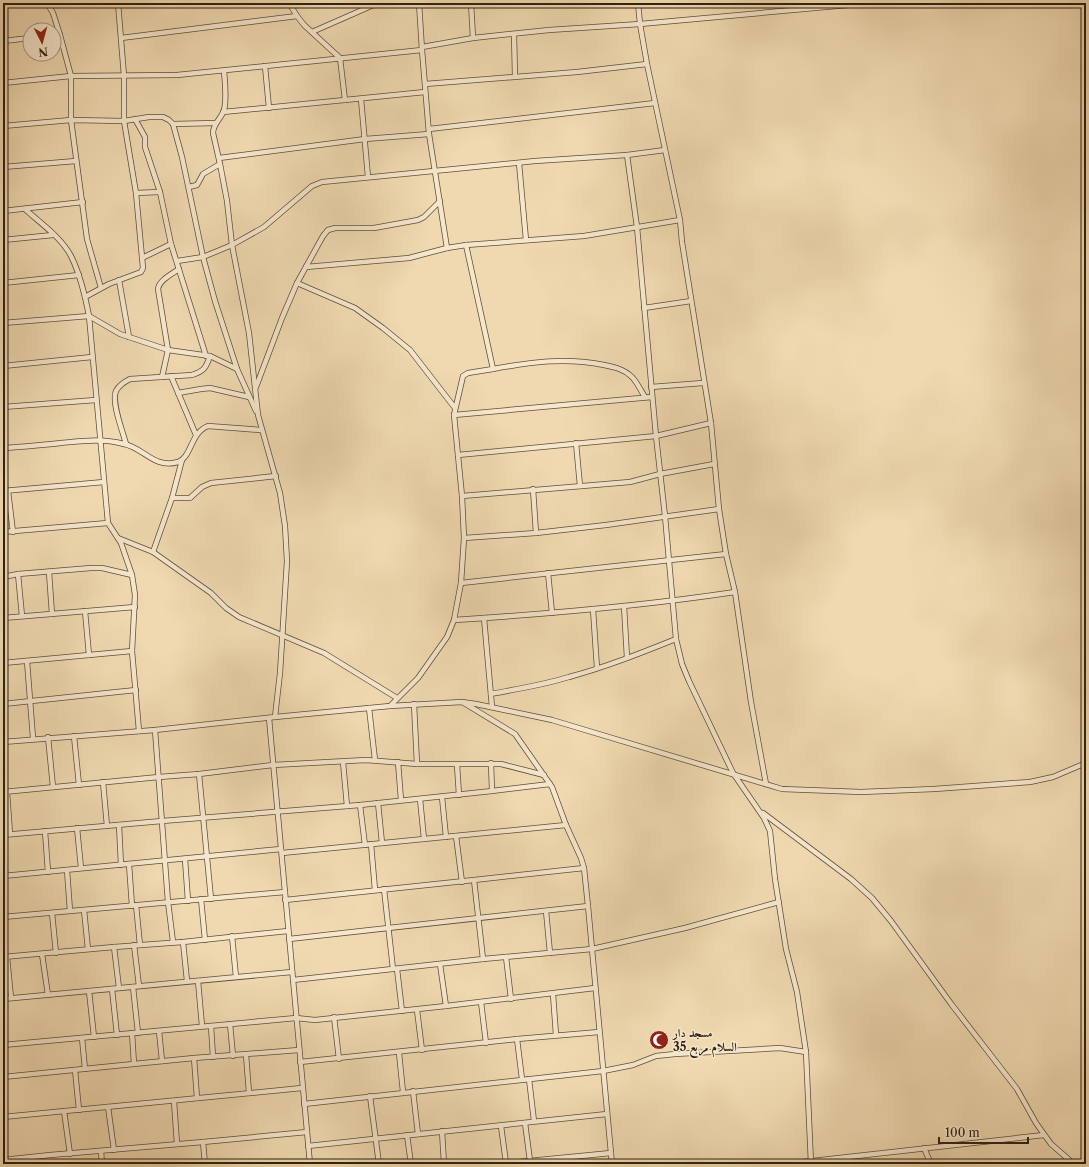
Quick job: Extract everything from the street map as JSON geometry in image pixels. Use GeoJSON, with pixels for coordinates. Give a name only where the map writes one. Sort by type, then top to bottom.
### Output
{"type":"FeatureCollection","features":[{"type":"Feature","properties":{"kind":"street"},"geometry":{"type":"LineString","coordinates":[[48,3],[56,22]]}},
{"type":"Feature","properties":{"kind":"street"},"geometry":{"type":"LineString","coordinates":[[85,297],[118,280],[141,272],[143,268],[136,193],[124,121],[124,76],[118,3]]}},
{"type":"Feature","properties":{"kind":"street"},"geometry":{"type":"LineString","coordinates":[[289,3],[297,16],[340,58],[345,100]]}},
{"type":"Feature","properties":{"kind":"street"},"geometry":{"type":"LineString","coordinates":[[312,32],[378,3]]}},
{"type":"Feature","properties":{"kind":"street"},"geometry":{"type":"LineString","coordinates":[[426,3],[418,3],[425,92],[434,171],[448,248]]}},
{"type":"Feature","properties":{"kind":"street"},"geometry":{"type":"LineString","coordinates":[[471,3],[473,38]]}},
{"type":"Feature","properties":{"kind":"street"},"geometry":{"type":"LineString","coordinates":[[638,3],[647,64],[680,220],[703,383],[711,422],[719,509],[726,554],[735,592],[751,702],[766,784]]}},
{"type":"Feature","properties":{"kind":"street"},"geometry":{"type":"LineString","coordinates":[[806,3],[806,9]]}},
{"type":"Feature","properties":{"kind":"street"},"geometry":{"type":"LineString","coordinates":[[3,83],[71,76],[177,76],[422,49],[473,38],[549,30],[640,24],[870,3]]}},
{"type":"Feature","properties":{"kind":"street"},"geometry":{"type":"LineString","coordinates":[[121,38],[297,16]]}},
{"type":"Feature","properties":{"kind":"street"},"geometry":{"type":"LineString","coordinates":[[514,34],[514,76]]}},
{"type":"Feature","properties":{"kind":"street"},"geometry":{"type":"LineString","coordinates":[[3,40],[22,39]]}},
{"type":"Feature","properties":{"kind":"street"},"geometry":{"type":"LineString","coordinates":[[62,42],[71,76],[71,120],[87,238],[101,288]]}},
{"type":"Feature","properties":{"kind":"street"},"geometry":{"type":"LineString","coordinates":[[425,84],[577,72],[647,64]]}},
{"type":"Feature","properties":{"kind":"street"},"geometry":{"type":"LineString","coordinates":[[265,66],[269,108]]}},
{"type":"Feature","properties":{"kind":"street"},"geometry":{"type":"LineString","coordinates":[[224,71],[224,112],[213,128],[213,133],[227,200],[232,245],[246,313],[258,414],[261,430],[280,492],[285,526],[287,561],[275,717]]}},
{"type":"Feature","properties":{"kind":"street"},"geometry":{"type":"LineString","coordinates":[[224,112],[425,92]]}},
{"type":"Feature","properties":{"kind":"street"},"geometry":{"type":"LineString","coordinates":[[361,98],[368,177]]}},
{"type":"Feature","properties":{"kind":"street"},"geometry":{"type":"LineString","coordinates":[[219,158],[655,103]]}},
{"type":"Feature","properties":{"kind":"street"},"geometry":{"type":"LineString","coordinates":[[3,126],[71,120],[124,121],[149,117],[163,117],[173,124],[181,151],[203,257],[215,301],[237,369],[258,414]]}},
{"type":"Feature","properties":{"kind":"street"},"geometry":{"type":"LineString","coordinates":[[126,444],[114,402],[115,392],[121,384],[130,379],[192,375],[202,372],[206,366],[208,356],[171,244],[160,192],[146,147],[145,137],[135,119]]}},
{"type":"Feature","properties":{"kind":"street"},"geometry":{"type":"LineString","coordinates":[[173,124],[216,123]]}},
{"type":"Feature","properties":{"kind":"street"},"geometry":{"type":"LineString","coordinates":[[177,261],[203,257],[232,245],[271,222],[312,186],[322,182],[519,163],[627,155],[665,150]]}},
{"type":"Feature","properties":{"kind":"street"},"geometry":{"type":"LineString","coordinates":[[627,155],[637,227],[676,639],[682,664],[689,681],[733,773],[767,824],[770,831],[786,948],[797,992],[806,1052],[811,1163]]}},
{"type":"Feature","properties":{"kind":"street"},"geometry":{"type":"LineString","coordinates":[[3,167],[76,161]]}},
{"type":"Feature","properties":{"kind":"street"},"geometry":{"type":"LineString","coordinates":[[519,163],[526,240]]}},
{"type":"Feature","properties":{"kind":"street"},"geometry":{"type":"LineString","coordinates":[[189,187],[196,185],[203,174],[220,164]]}},
{"type":"Feature","properties":{"kind":"street"},"geometry":{"type":"LineString","coordinates":[[136,193],[160,192]]}},
{"type":"Feature","properties":{"kind":"street"},"geometry":{"type":"LineString","coordinates":[[3,201],[4,211],[83,202]]}},
{"type":"Feature","properties":{"kind":"street"},"geometry":{"type":"LineString","coordinates":[[256,388],[282,318],[297,283],[323,236],[328,230],[335,228],[359,229],[386,227],[418,220],[424,217],[440,201]]}},
{"type":"Feature","properties":{"kind":"street"},"geometry":{"type":"LineString","coordinates":[[25,209],[53,234],[70,255],[79,275],[85,297],[89,316],[108,523],[121,543],[132,575],[135,607],[132,651],[139,731]]}},
{"type":"Feature","properties":{"kind":"street"},"geometry":{"type":"LineString","coordinates":[[306,267],[409,258],[466,245],[584,236],[680,220]]}},
{"type":"Feature","properties":{"kind":"street"},"geometry":{"type":"LineString","coordinates":[[3,240],[53,234]]}},
{"type":"Feature","properties":{"kind":"street"},"geometry":{"type":"LineString","coordinates":[[142,258],[171,244]]}},
{"type":"Feature","properties":{"kind":"street"},"geometry":{"type":"LineString","coordinates":[[466,245],[493,369]]}},
{"type":"Feature","properties":{"kind":"street"},"geometry":{"type":"LineString","coordinates":[[162,377],[168,350],[159,286],[161,282],[179,269]]}},
{"type":"Feature","properties":{"kind":"street"},"geometry":{"type":"LineString","coordinates":[[3,283],[79,275]]}},
{"type":"Feature","properties":{"kind":"street"},"geometry":{"type":"LineString","coordinates":[[118,280],[129,337]]}},
{"type":"Feature","properties":{"kind":"street"},"geometry":{"type":"LineString","coordinates":[[297,283],[355,308],[383,328],[410,350],[455,408]]}},
{"type":"Feature","properties":{"kind":"street"},"geometry":{"type":"LineString","coordinates":[[644,308],[691,301]]}},
{"type":"Feature","properties":{"kind":"street"},"geometry":{"type":"LineString","coordinates":[[3,323],[89,316],[120,334],[168,350],[208,356],[237,369]]}},
{"type":"Feature","properties":{"kind":"street"},"geometry":{"type":"LineString","coordinates":[[3,366],[92,357]]}},
{"type":"Feature","properties":{"kind":"street"},"geometry":{"type":"LineString","coordinates":[[390,706],[418,678],[447,637],[454,620],[462,583],[464,538],[462,496],[454,415],[463,376],[468,373],[526,363],[555,360],[586,361],[623,370],[633,377],[645,398]]}},
{"type":"Feature","properties":{"kind":"street"},"geometry":{"type":"LineString","coordinates":[[171,376],[196,435]]}},
{"type":"Feature","properties":{"kind":"street"},"geometry":{"type":"LineString","coordinates":[[652,387],[703,383]]}},
{"type":"Feature","properties":{"kind":"street"},"geometry":{"type":"LineString","coordinates":[[178,393],[210,388],[249,397]]}},
{"type":"Feature","properties":{"kind":"street"},"geometry":{"type":"LineString","coordinates":[[454,415],[652,397]]}},
{"type":"Feature","properties":{"kind":"street"},"geometry":{"type":"LineString","coordinates":[[3,408],[96,400]]}},
{"type":"Feature","properties":{"kind":"street"},"geometry":{"type":"LineString","coordinates":[[458,455],[656,436],[711,422]]}},
{"type":"Feature","properties":{"kind":"street"},"geometry":{"type":"LineString","coordinates":[[153,552],[172,498],[182,460],[200,430],[208,426],[261,430]]}},
{"type":"Feature","properties":{"kind":"street"},"geometry":{"type":"LineString","coordinates":[[3,448],[100,440],[126,444],[156,461],[171,463],[182,460]]}},
{"type":"Feature","properties":{"kind":"street"},"geometry":{"type":"LineString","coordinates":[[576,444],[580,486]]}},
{"type":"Feature","properties":{"kind":"street"},"geometry":{"type":"LineString","coordinates":[[462,496],[630,482],[660,474],[714,464]]}},
{"type":"Feature","properties":{"kind":"street"},"geometry":{"type":"LineString","coordinates":[[172,498],[190,498],[211,483],[276,476]]}},
{"type":"Feature","properties":{"kind":"street"},"geometry":{"type":"LineString","coordinates":[[13,532],[5,491],[104,482]]}},
{"type":"Feature","properties":{"kind":"street"},"geometry":{"type":"LineString","coordinates":[[532,489],[536,533]]}},
{"type":"Feature","properties":{"kind":"street"},"geometry":{"type":"LineString","coordinates":[[464,538],[536,533],[719,509]]}},
{"type":"Feature","properties":{"kind":"street"},"geometry":{"type":"LineString","coordinates":[[3,532],[108,523]]}},
{"type":"Feature","properties":{"kind":"street"},"geometry":{"type":"LineString","coordinates":[[118,538],[153,552],[211,593],[226,608],[239,617],[324,652],[397,698]]}},
{"type":"Feature","properties":{"kind":"street"},"geometry":{"type":"LineString","coordinates":[[462,583],[726,554]]}},
{"type":"Feature","properties":{"kind":"street"},"geometry":{"type":"LineString","coordinates":[[3,562],[4,577],[18,574],[102,568],[132,575]]}},
{"type":"Feature","properties":{"kind":"street"},"geometry":{"type":"LineString","coordinates":[[49,572],[52,614]]}},
{"type":"Feature","properties":{"kind":"street"},"geometry":{"type":"LineString","coordinates":[[548,573],[552,613]]}},
{"type":"Feature","properties":{"kind":"street"},"geometry":{"type":"LineString","coordinates":[[18,574],[22,616]]}},
{"type":"Feature","properties":{"kind":"street"},"geometry":{"type":"LineString","coordinates":[[454,620],[624,606],[735,592]]}},
{"type":"Feature","properties":{"kind":"street"},"geometry":{"type":"LineString","coordinates":[[624,606],[627,658]]}},
{"type":"Feature","properties":{"kind":"street"},"geometry":{"type":"LineString","coordinates":[[3,618],[135,607]]}},
{"type":"Feature","properties":{"kind":"street"},"geometry":{"type":"LineString","coordinates":[[593,609],[597,668]]}},
{"type":"Feature","properties":{"kind":"street"},"geometry":{"type":"LineString","coordinates":[[85,611],[89,655]]}},
{"type":"Feature","properties":{"kind":"street"},"geometry":{"type":"LineString","coordinates":[[484,618],[492,707]]}},
{"type":"Feature","properties":{"kind":"street"},"geometry":{"type":"LineString","coordinates":[[491,694],[569,677],[627,658],[676,639]]}},
{"type":"Feature","properties":{"kind":"street"},"geometry":{"type":"LineString","coordinates":[[3,663],[132,651]]}},
{"type":"Feature","properties":{"kind":"street"},"geometry":{"type":"LineString","coordinates":[[27,661],[33,738]]}},
{"type":"Feature","properties":{"kind":"street"},"geometry":{"type":"LineString","coordinates":[[3,704],[136,690]]}},
{"type":"Feature","properties":{"kind":"street"},"geometry":{"type":"LineString","coordinates":[[3,742],[33,738],[155,730],[390,706],[462,702],[552,720],[733,773],[782,789],[861,792],[986,786],[1043,780],[1066,772],[1086,762]]}},
{"type":"Feature","properties":{"kind":"street"},"geometry":{"type":"LineString","coordinates":[[462,702],[515,734],[550,784],[581,858],[584,868],[588,906],[612,1164]]}},
{"type":"Feature","properties":{"kind":"street"},"geometry":{"type":"LineString","coordinates":[[414,704],[418,764]]}},
{"type":"Feature","properties":{"kind":"street"},"geometry":{"type":"LineString","coordinates":[[369,708],[374,760]]}},
{"type":"Feature","properties":{"kind":"street"},"geometry":{"type":"LineString","coordinates":[[269,718],[310,1164]]}},
{"type":"Feature","properties":{"kind":"street"},"geometry":{"type":"LineString","coordinates":[[155,730],[168,902],[173,942]]}},
{"type":"Feature","properties":{"kind":"street"},"geometry":{"type":"LineString","coordinates":[[74,736],[79,785]]}},
{"type":"Feature","properties":{"kind":"street"},"geometry":{"type":"LineString","coordinates":[[48,737],[54,787]]}},
{"type":"Feature","properties":{"kind":"street"},"geometry":{"type":"LineString","coordinates":[[10,834],[5,792],[273,766],[374,760],[418,764],[457,765],[491,763],[501,764],[544,775]]}},
{"type":"Feature","properties":{"kind":"street"},"geometry":{"type":"LineString","coordinates":[[343,762],[347,806]]}},
{"type":"Feature","properties":{"kind":"street"},"geometry":{"type":"LineString","coordinates":[[398,762],[401,800]]}},
{"type":"Feature","properties":{"kind":"street"},"geometry":{"type":"LineString","coordinates":[[491,763],[492,791]]}},
{"type":"Feature","properties":{"kind":"street"},"geometry":{"type":"LineString","coordinates":[[457,765],[459,795]]}},
{"type":"Feature","properties":{"kind":"street"},"geometry":{"type":"LineString","coordinates":[[199,774],[211,898]]}},
{"type":"Feature","properties":{"kind":"street"},"geometry":{"type":"LineString","coordinates":[[104,782],[107,826]]}},
{"type":"Feature","properties":{"kind":"street"},"geometry":{"type":"LineString","coordinates":[[3,835],[360,805],[550,784]]}},
{"type":"Feature","properties":{"kind":"street"},"geometry":{"type":"LineString","coordinates":[[442,796],[446,837]]}},
{"type":"Feature","properties":{"kind":"street"},"geometry":{"type":"LineString","coordinates":[[420,799],[424,839]]}},
{"type":"Feature","properties":{"kind":"street"},"geometry":{"type":"LineString","coordinates":[[378,803],[382,843]]}},
{"type":"Feature","properties":{"kind":"street"},"geometry":{"type":"LineString","coordinates":[[360,805],[365,845]]}},
{"type":"Feature","properties":{"kind":"street"},"geometry":{"type":"LineString","coordinates":[[758,810],[851,879],[872,898],[891,921],[952,1005],[1017,1089],[1044,1135],[1051,1144],[1074,1164]]}},
{"type":"Feature","properties":{"kind":"street"},"geometry":{"type":"LineString","coordinates":[[118,825],[121,864]]}},
{"type":"Feature","properties":{"kind":"street"},"geometry":{"type":"LineString","coordinates":[[3,876],[208,856],[365,845],[566,825]]}},
{"type":"Feature","properties":{"kind":"street"},"geometry":{"type":"LineString","coordinates":[[77,828],[81,868]]}},
{"type":"Feature","properties":{"kind":"street"},"geometry":{"type":"LineString","coordinates":[[45,831],[48,872]]}},
{"type":"Feature","properties":{"kind":"street"},"geometry":{"type":"LineString","coordinates":[[456,836],[462,882]]}},
{"type":"Feature","properties":{"kind":"street"},"geometry":{"type":"LineString","coordinates":[[371,844],[375,890]]}},
{"type":"Feature","properties":{"kind":"street"},"geometry":{"type":"LineString","coordinates":[[185,859],[188,901]]}},
{"type":"Feature","properties":{"kind":"street"},"geometry":{"type":"LineString","coordinates":[[129,864],[134,905],[139,986]]}},
{"type":"Feature","properties":{"kind":"street"},"geometry":{"type":"LineString","coordinates":[[285,900],[584,868]]}},
{"type":"Feature","properties":{"kind":"street"},"geometry":{"type":"LineString","coordinates":[[67,870],[70,911]]}},
{"type":"Feature","properties":{"kind":"street"},"geometry":{"type":"LineString","coordinates":[[474,880],[483,959]]}},
{"type":"Feature","properties":{"kind":"street"},"geometry":{"type":"LineString","coordinates":[[384,889],[388,928],[402,1011]]}},
{"type":"Feature","properties":{"kind":"street"},"geometry":{"type":"LineString","coordinates":[[3,896],[4,917],[285,892]]}},
{"type":"Feature","properties":{"kind":"street"},"geometry":{"type":"LineString","coordinates":[[201,900],[205,940]]}},
{"type":"Feature","properties":{"kind":"street"},"geometry":{"type":"LineString","coordinates":[[293,980],[483,959],[592,949],[685,928],[779,902]]}},
{"type":"Feature","properties":{"kind":"street"},"geometry":{"type":"LineString","coordinates":[[289,939],[588,906]]}},
{"type":"Feature","properties":{"kind":"street"},"geometry":{"type":"LineString","coordinates":[[84,910],[88,949]]}},
{"type":"Feature","properties":{"kind":"street"},"geometry":{"type":"LineString","coordinates":[[546,911],[550,953]]}},
{"type":"Feature","properties":{"kind":"street"},"geometry":{"type":"LineString","coordinates":[[52,913],[56,953]]}},
{"type":"Feature","properties":{"kind":"street"},"geometry":{"type":"LineString","coordinates":[[11,998],[5,957],[205,940],[288,931]]}},
{"type":"Feature","properties":{"kind":"street"},"geometry":{"type":"LineString","coordinates":[[232,936],[236,977]]}},
{"type":"Feature","properties":{"kind":"street"},"geometry":{"type":"LineString","coordinates":[[183,942],[187,981]]}},
{"type":"Feature","properties":{"kind":"street"},"geometry":{"type":"LineString","coordinates":[[114,947],[119,988]]}},
{"type":"Feature","properties":{"kind":"street"},"geometry":{"type":"LineString","coordinates":[[42,954],[48,995]]}},
{"type":"Feature","properties":{"kind":"street"},"geometry":{"type":"LineString","coordinates":[[506,957],[511,999]]}},
{"type":"Feature","properties":{"kind":"street"},"geometry":{"type":"LineString","coordinates":[[440,964],[446,1006]]}},
{"type":"Feature","properties":{"kind":"street"},"geometry":{"type":"LineString","coordinates":[[3,999],[292,972]]}},
{"type":"Feature","properties":{"kind":"street"},"geometry":{"type":"LineString","coordinates":[[198,980],[202,1026]]}},
{"type":"Feature","properties":{"kind":"street"},"geometry":{"type":"LineString","coordinates":[[133,987],[135,1033],[134,1064]]}},
{"type":"Feature","properties":{"kind":"street"},"geometry":{"type":"LineString","coordinates":[[3,1045],[296,1018],[315,1020],[417,1010],[595,988]]}},
{"type":"Feature","properties":{"kind":"street"},"geometry":{"type":"LineString","coordinates":[[112,989],[117,1035]]}},
{"type":"Feature","properties":{"kind":"street"},"geometry":{"type":"LineString","coordinates":[[89,991],[94,1037]]}},
{"type":"Feature","properties":{"kind":"street"},"geometry":{"type":"LineString","coordinates":[[553,994],[556,1035]]}},
{"type":"Feature","properties":{"kind":"street"},"geometry":{"type":"LineString","coordinates":[[481,1002],[486,1043]]}},
{"type":"Feature","properties":{"kind":"street"},"geometry":{"type":"LineString","coordinates":[[417,1010],[422,1050]]}},
{"type":"Feature","properties":{"kind":"street"},"geometry":{"type":"LineString","coordinates":[[334,1017],[339,1059]]}},
{"type":"Feature","properties":{"kind":"street"},"geometry":{"type":"LineString","coordinates":[[230,1024],[233,1056]]}},
{"type":"Feature","properties":{"kind":"street"},"geometry":{"type":"LineString","coordinates":[[211,1026],[213,1057]]}},
{"type":"Feature","properties":{"kind":"street"},"geometry":{"type":"LineString","coordinates":[[159,1031],[162,1061]]}},
{"type":"Feature","properties":{"kind":"street"},"geometry":{"type":"LineString","coordinates":[[300,1062],[399,1053],[556,1035],[599,1032]]}},
{"type":"Feature","properties":{"kind":"street"},"geometry":{"type":"LineString","coordinates":[[82,1038],[85,1069]]}},
{"type":"Feature","properties":{"kind":"street"},"geometry":{"type":"LineString","coordinates":[[517,1039],[522,1080]]}},
{"type":"Feature","properties":{"kind":"street"},"geometry":{"type":"LineString","coordinates":[[304,1104],[603,1071],[633,1064],[656,1056],[674,1054],[780,1048],[806,1052]]}},
{"type":"Feature","properties":{"kind":"street"},"geometry":{"type":"LineString","coordinates":[[3,1078],[162,1061],[299,1050]]}},
{"type":"Feature","properties":{"kind":"street"},"geometry":{"type":"LineString","coordinates":[[399,1053],[403,1092]]}},
{"type":"Feature","properties":{"kind":"street"},"geometry":{"type":"LineString","coordinates":[[246,1055],[249,1093]]}},
{"type":"Feature","properties":{"kind":"street"},"geometry":{"type":"LineString","coordinates":[[194,1058],[197,1098]]}},
{"type":"Feature","properties":{"kind":"street"},"geometry":{"type":"LineString","coordinates":[[75,1070],[79,1110]]}},
{"type":"Feature","properties":{"kind":"street"},"geometry":{"type":"LineString","coordinates":[[530,1079],[534,1121]]}},
{"type":"Feature","properties":{"kind":"street"},"geometry":{"type":"LineString","coordinates":[[3,1117],[302,1088]]}},
{"type":"Feature","properties":{"kind":"street"},"geometry":{"type":"LineString","coordinates":[[413,1091],[418,1134]]}},
{"type":"Feature","properties":{"kind":"street"},"geometry":{"type":"LineString","coordinates":[[370,1096],[379,1164]]}},
{"type":"Feature","properties":{"kind":"street"},"geometry":{"type":"LineString","coordinates":[[174,1101],[177,1144]]}},
{"type":"Feature","properties":{"kind":"street"},"geometry":{"type":"LineString","coordinates":[[108,1108],[114,1150]]}},
{"type":"Feature","properties":{"kind":"street"},"geometry":{"type":"LineString","coordinates":[[64,1111],[70,1154]]}},
{"type":"Feature","properties":{"kind":"street"},"geometry":{"type":"LineString","coordinates":[[308,1146],[607,1114]]}},
{"type":"Feature","properties":{"kind":"street"},"geometry":{"type":"LineString","coordinates":[[525,1123],[530,1161]]}},
{"type":"Feature","properties":{"kind":"street"},"geometry":{"type":"LineString","coordinates":[[501,1126],[506,1163]]}},
{"type":"Feature","properties":{"kind":"street"},"geometry":{"type":"LineString","coordinates":[[442,1131],[444,1164]]}},
{"type":"Feature","properties":{"kind":"street"},"geometry":{"type":"LineString","coordinates":[[3,1160],[307,1132]]}},
{"type":"Feature","properties":{"kind":"street"},"geometry":{"type":"LineString","coordinates":[[407,1135],[410,1164]]}},
{"type":"Feature","properties":{"kind":"street"},"geometry":{"type":"LineString","coordinates":[[785,1164],[811,1163],[924,1148],[1044,1135]]}},
{"type":"Feature","properties":{"kind":"street"},"geometry":{"type":"LineString","coordinates":[[203,1142],[205,1164]]}},
{"type":"Feature","properties":{"kind":"street"},"geometry":{"type":"LineString","coordinates":[[924,1148],[931,1164]]}},
{"type":"Feature","properties":{"kind":"street"},"geometry":{"type":"LineString","coordinates":[[101,1151],[102,1164]]}},
{"type":"Feature","properties":{"kind":"street"},"geometry":{"type":"LineString","coordinates":[[499,1164],[611,1153]]}},
{"type":"Feature","properties":{"kind":"street"},"geometry":{"type":"LineString","coordinates":[[553,1158],[554,1164]]}},
{"type":"Feature","properties":{"kind":"place","name":"مسجد دار السلام مربع 35"},"geometry":{"type":"Point","coordinates":[659,1040]}}]}
